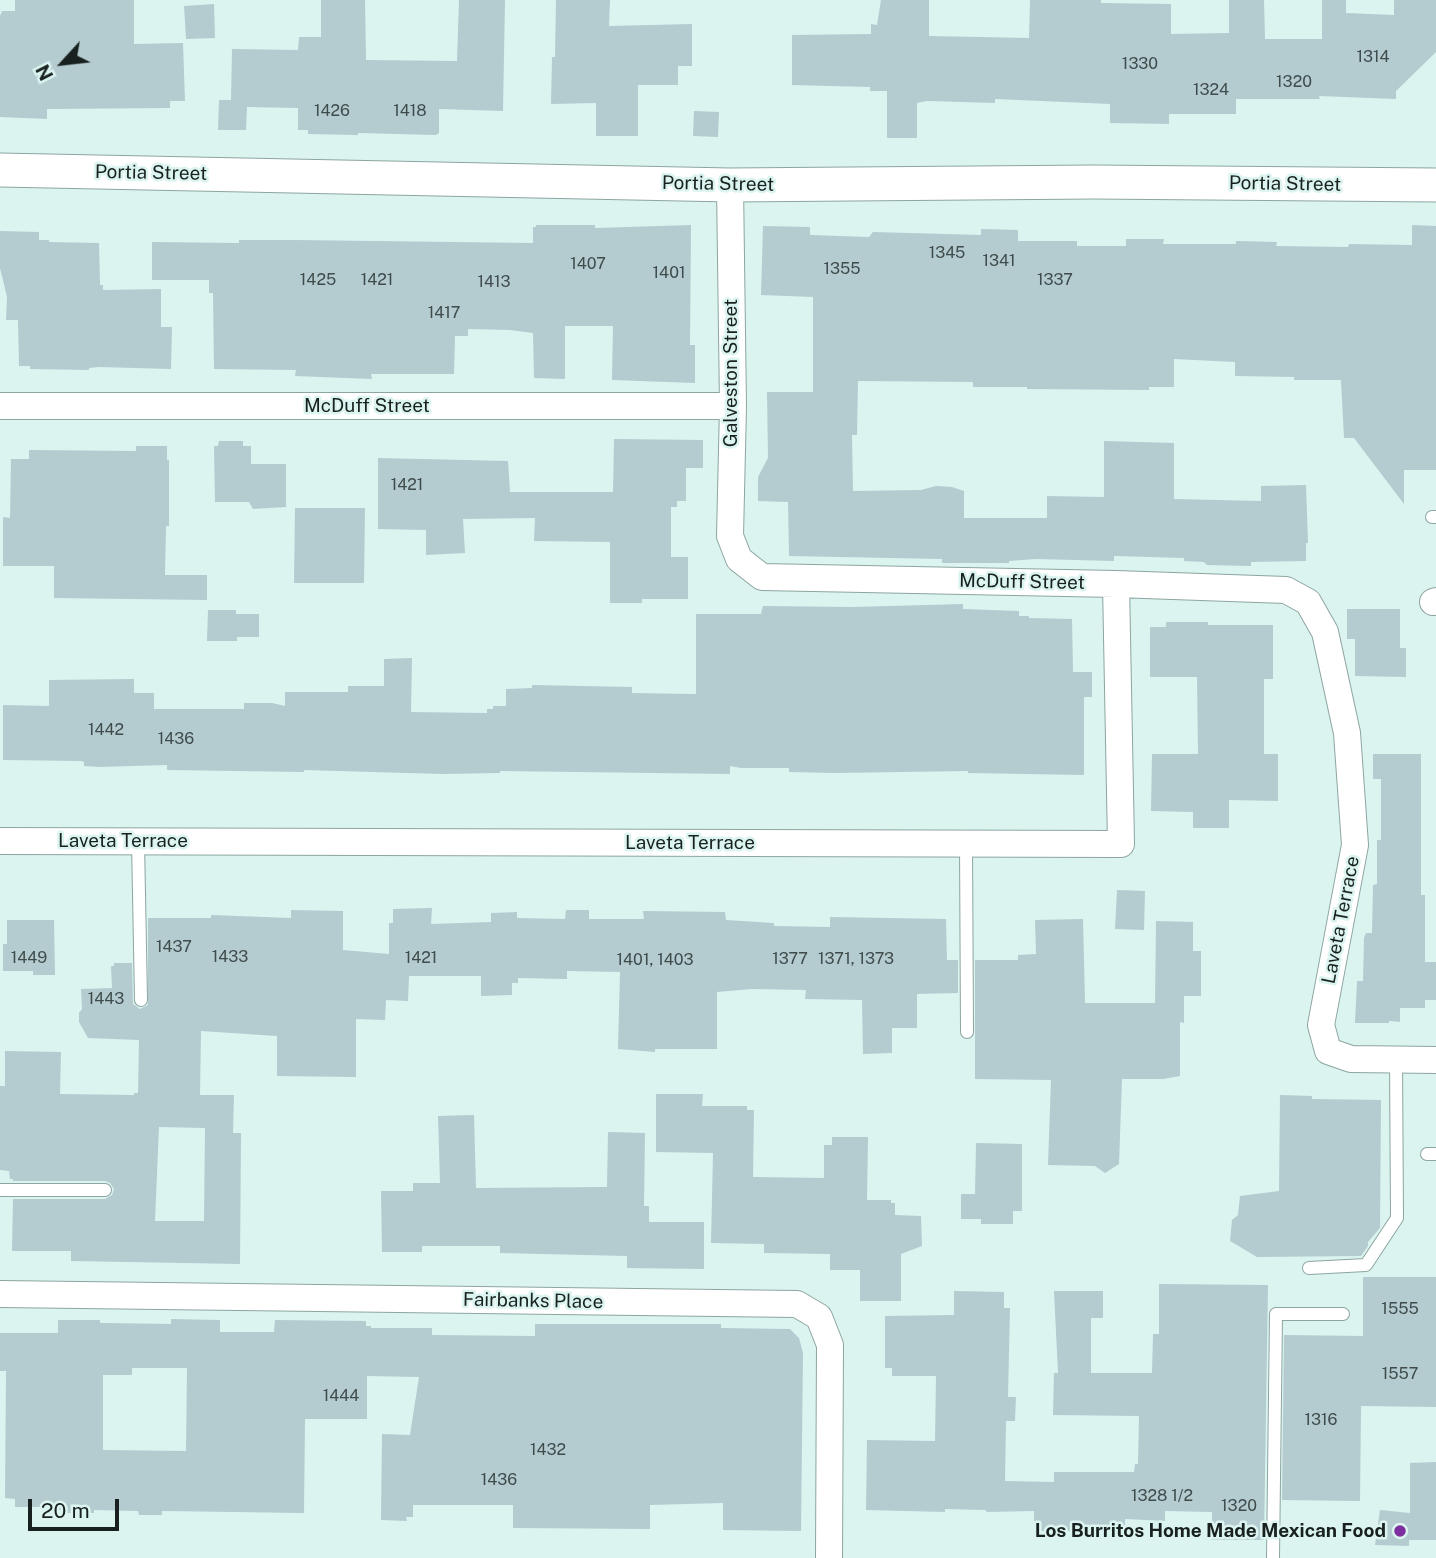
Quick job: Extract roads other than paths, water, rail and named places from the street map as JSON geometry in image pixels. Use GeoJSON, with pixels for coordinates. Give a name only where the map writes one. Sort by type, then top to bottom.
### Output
{"type":"FeatureCollection","features":[{"type":"Feature","properties":{"kind":"street","name":"Portia Street"},"geometry":{"type":"LineString","coordinates":[[0,170],[730,185],[1081,182],[1436,185]]}},
{"type":"Feature","properties":{"kind":"street","name":"Galveston Street"},"geometry":{"type":"LineString","coordinates":[[730,185],[733,406],[730,536],[739,559]]}},
{"type":"Feature","properties":{"kind":"street","name":"McDuff Street"},"geometry":{"type":"LineString","coordinates":[[0,406],[733,406]]}},
{"type":"Feature","properties":{"kind":"street","name":"McDuff Street"},"geometry":{"type":"LineString","coordinates":[[739,559],[762,577],[1286,590],[1308,602]]}},
{"type":"Feature","properties":{"kind":"street","name":"Laveta Terrace"},"geometry":{"type":"LineString","coordinates":[[0,841],[1121,844],[1116,584]]}},
{"type":"Feature","properties":{"kind":"street","name":"Laveta Terrace"},"geometry":{"type":"LineString","coordinates":[[1308,602],[1325,632],[1347,733],[1355,845],[1321,1025],[1328,1051],[1351,1059],[1436,1060]]}},
{"type":"Feature","properties":{"kind":"street","name":"Fairbanks Place"},"geometry":{"type":"LineString","coordinates":[[0,1294],[797,1304],[819,1317],[830,1345],[829,1558]]}},
{"type":"Feature","properties":{"kind":"lane"},"geometry":{"type":"LineString","coordinates":[[138,841],[141,1000]]}},
{"type":"Feature","properties":{"kind":"lane"},"geometry":{"type":"LineString","coordinates":[[966,843],[967,1032]]}},
{"type":"Feature","properties":{"kind":"lane"},"geometry":{"type":"LineString","coordinates":[[1309,1268],[1366,1265],[1397,1218],[1396,1059]]}},
{"type":"Feature","properties":{"kind":"lane"},"geometry":{"type":"LineString","coordinates":[[0,1191],[105,1190]]}},
{"type":"Feature","properties":{"kind":"lane"},"geometry":{"type":"LineString","coordinates":[[1273,1558],[1276,1314],[1343,1314]]}},
{"type":"Feature","properties":{"kind":"place","name":"Los Burritos Home Made Mexican Food"},"geometry":{"type":"Point","coordinates":[1400,1531]}}]}
